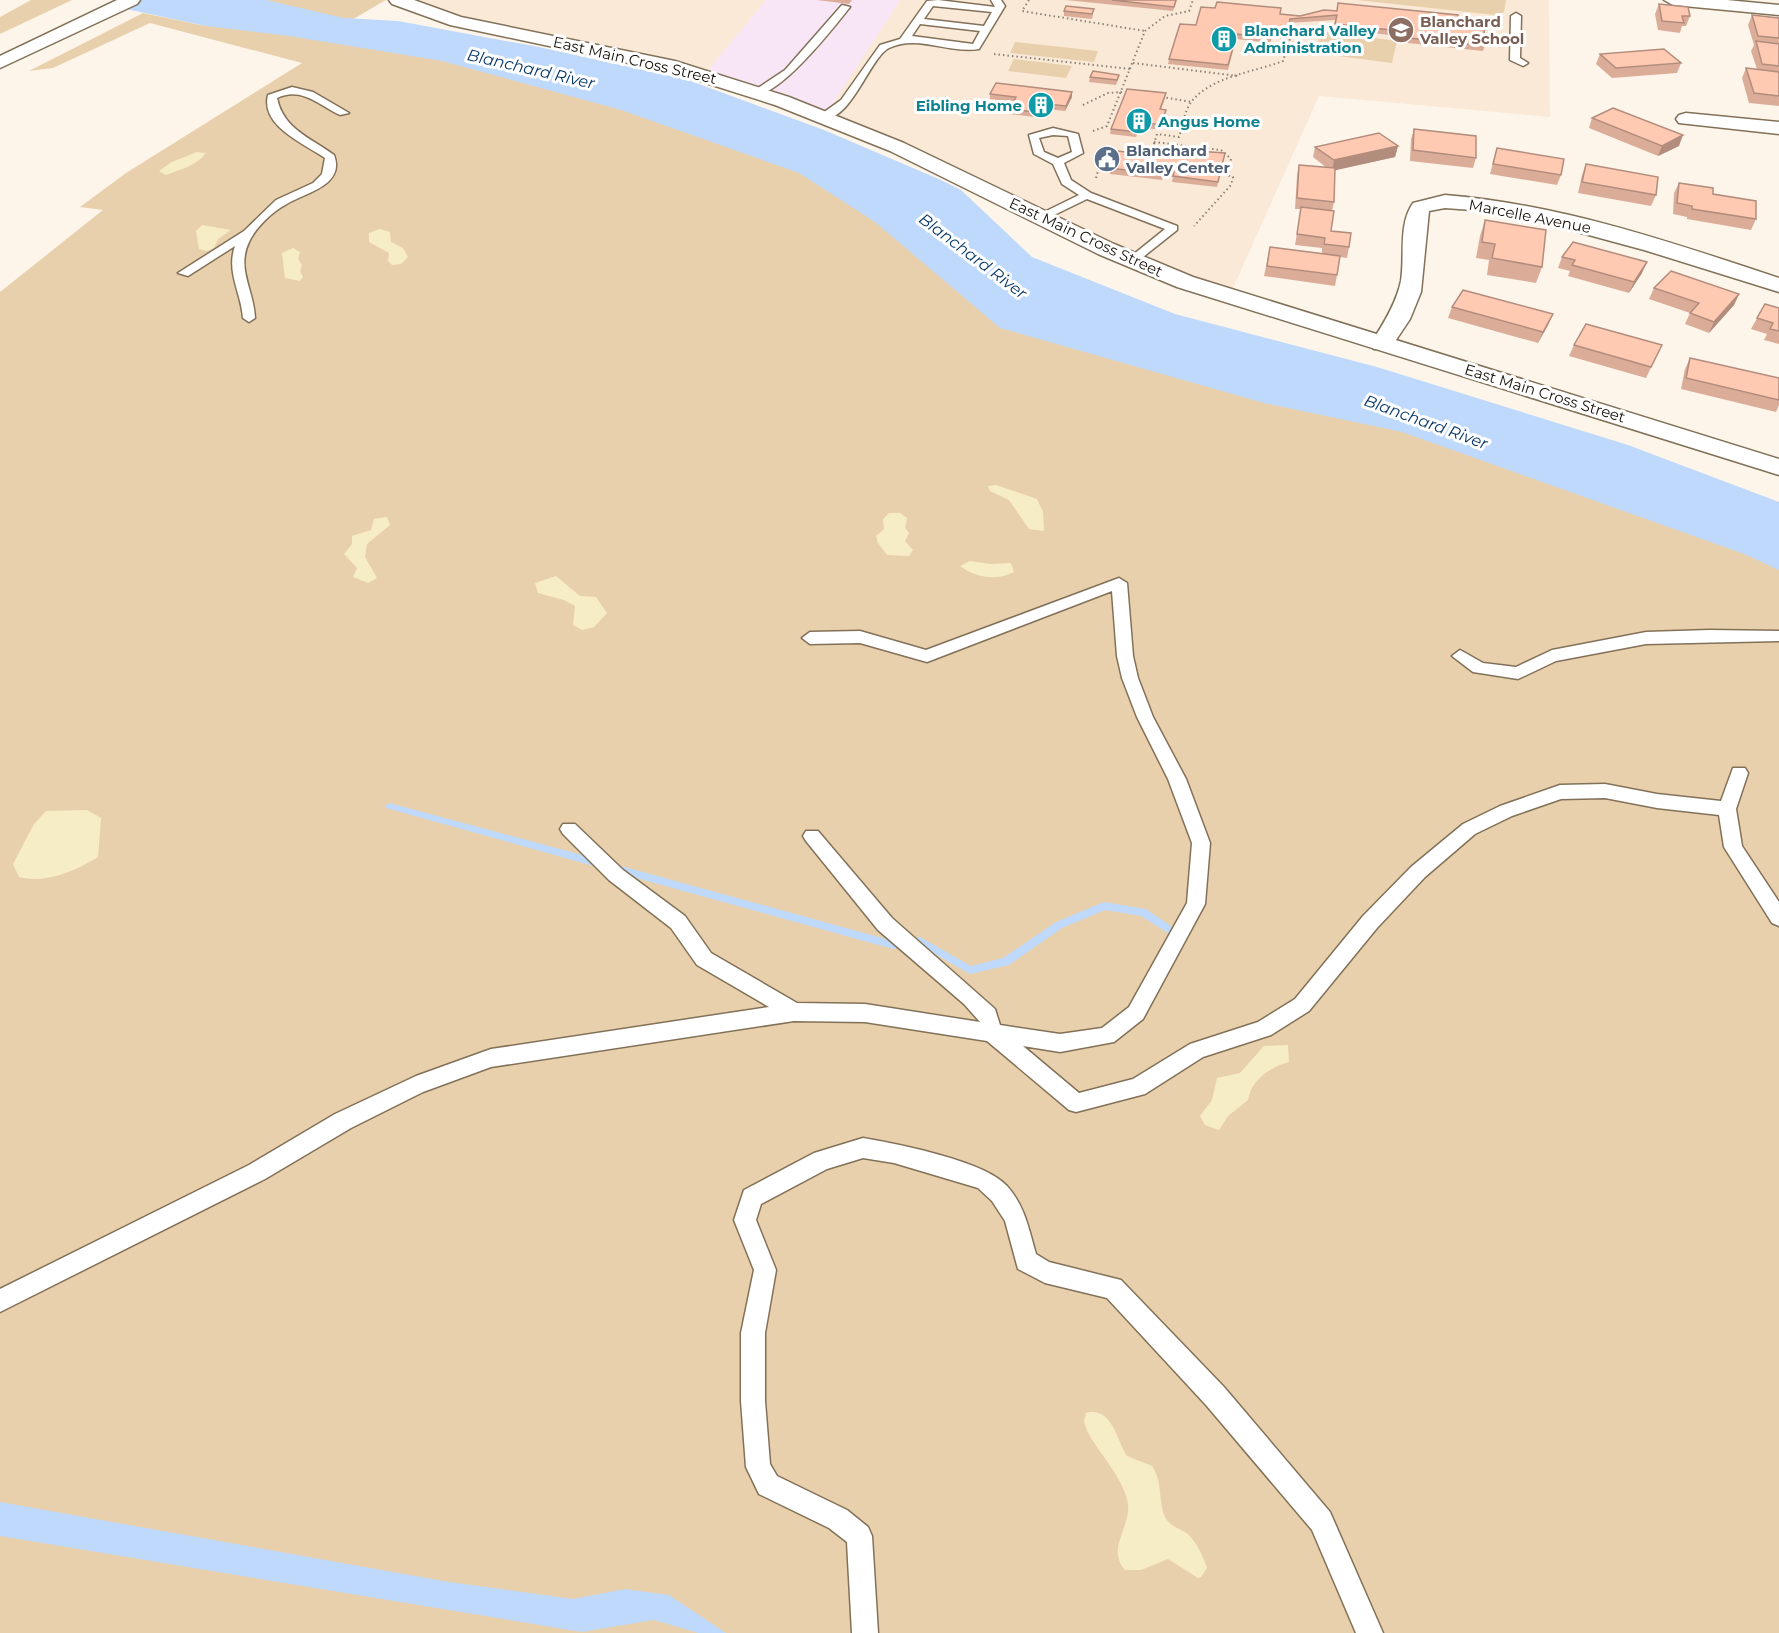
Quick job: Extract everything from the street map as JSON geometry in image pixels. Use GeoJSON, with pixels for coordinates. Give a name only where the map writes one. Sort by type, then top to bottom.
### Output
{"type":"FeatureCollection","features":[{"type":"Feature","properties":{"kind":"main road"},"geometry":{"type":"LineString","coordinates":[[0,63],[131,0]]}},
{"type":"Feature","properties":{"kind":"main road","name":"East Main Cross Street"},"geometry":{"type":"LineString","coordinates":[[398,0],[456,21],[675,67],[759,93],[824,117],[939,167],[1133,261],[1229,297],[1621,416],[1779,467]]}},
{"type":"Feature","properties":{"kind":"main road"},"geometry":{"type":"LineString","coordinates":[[1673,0],[1779,10]]}},
{"type":"Feature","properties":{"kind":"main road"},"geometry":{"type":"LineString","coordinates":[[1686,119],[1779,128]]}},
{"type":"Feature","properties":{"kind":"main road","name":"Marcelle Avenue"},"geometry":{"type":"LineString","coordinates":[[1382,344],[1396,323],[1410,289],[1415,219],[1420,207],[1436,201],[1450,200],[1500,208],[1598,229],[1779,285]]}},
{"type":"Feature","properties":{"kind":"lane"},"geometry":{"type":"LineString","coordinates":[[824,117],[844,102],[883,47],[905,38],[976,47],[997,5],[932,2],[905,38]]}},
{"type":"Feature","properties":{"kind":"lane"},"geometry":{"type":"LineString","coordinates":[[759,93],[789,72],[845,7]]}},
{"type":"Feature","properties":{"kind":"lane"},"geometry":{"type":"LineString","coordinates":[[1516,16],[1515,60],[1523,63]]}},
{"type":"Feature","properties":{"kind":"lane"},"geometry":{"type":"LineString","coordinates":[[918,21],[987,29]]}},
{"type":"Feature","properties":{"kind":"lane"},"geometry":{"type":"LineString","coordinates":[[184,273],[247,234],[282,201],[317,187],[328,177],[332,168],[330,157],[320,148],[294,136],[277,118],[272,97],[288,90],[309,91],[344,113]]}},
{"type":"Feature","properties":{"kind":"lane"},"geometry":{"type":"LineString","coordinates":[[1058,162],[1078,150],[1073,134],[1061,130],[1042,132],[1033,137],[1039,154],[1058,162],[1066,182],[1087,195],[1173,228],[1133,261]]}},
{"type":"Feature","properties":{"kind":"lane"},"geometry":{"type":"LineString","coordinates":[[1042,217],[1087,195]]}},
{"type":"Feature","properties":{"kind":"lane"},"geometry":{"type":"LineString","coordinates":[[247,234],[235,268],[249,307],[249,318]]}},
{"type":"Feature","properties":{"kind":"lane"},"geometry":{"type":"LineString","coordinates":[[0,1301],[257,1172],[343,1121],[416,1085],[491,1058],[794,1012],[865,1013],[1060,1044],[1107,1036],[1136,1014],[1196,904],[1201,843],[1177,779],[1145,717],[1130,678],[1125,656],[1119,583],[927,656],[860,637],[810,638]]}},
{"type":"Feature","properties":{"kind":"lane"},"geometry":{"type":"LineString","coordinates":[[1460,656],[1479,668],[1518,673],[1552,656],[1646,638],[1710,635],[1779,636]]}},
{"type":"Feature","properties":{"kind":"lane"},"geometry":{"type":"LineString","coordinates":[[1739,774],[1727,809],[1733,847],[1779,918]]}},
{"type":"Feature","properties":{"kind":"lane"},"geometry":{"type":"LineString","coordinates":[[812,836],[885,924],[988,1015],[992,1033],[1076,1102],[1138,1088],[1197,1050],[1264,1029],[1302,1005],[1370,922],[1418,872],[1469,829],[1506,811],[1560,792],[1605,791],[1657,801],[1727,809]]}},
{"type":"Feature","properties":{"kind":"lane"},"geometry":{"type":"LineString","coordinates":[[569,830],[616,874],[678,922],[704,959],[794,1012]]}},
{"type":"Feature","properties":{"kind":"lane"},"geometry":{"type":"LineString","coordinates":[[865,1633],[859,1536],[838,1519],[768,1485],[758,1467],[753,1401],[753,1333],[765,1270],[744,1220],[752,1197],[822,1160],[863,1148],[894,1153],[985,1180],[1000,1194],[1015,1217],[1026,1261],[1045,1272],[1113,1288],[1215,1396],[1322,1521],[1370,1633]]}},
{"type":"Feature","properties":{"kind":"path"},"geometry":{"type":"LineString","coordinates":[[1029,0],[1022,11],[1145,31]]}},
{"type":"Feature","properties":{"kind":"path"},"geometry":{"type":"LineString","coordinates":[[1075,137],[1107,126],[1145,31],[1156,19],[1169,13],[1189,11],[1193,0]]}},
{"type":"Feature","properties":{"kind":"path"},"geometry":{"type":"LineString","coordinates":[[1149,158],[1157,134],[1179,137],[1191,102],[1212,87],[1283,61],[1294,26],[1289,26]]}},
{"type":"Feature","properties":{"kind":"path"},"geometry":{"type":"LineString","coordinates":[[976,47],[979,52],[1130,69]]}},
{"type":"Feature","properties":{"kind":"path"},"geometry":{"type":"LineString","coordinates":[[1132,63],[1242,76]]}},
{"type":"Feature","properties":{"kind":"path"},"geometry":{"type":"LineString","coordinates":[[1083,105],[1108,93],[1131,94]]}},
{"type":"Feature","properties":{"kind":"path"},"geometry":{"type":"LineString","coordinates":[[1161,97],[1191,102]]}},
{"type":"Feature","properties":{"kind":"path"},"geometry":{"type":"LineString","coordinates":[[1154,142],[1221,150],[1231,159],[1227,175],[1233,177],[1231,186],[1193,227],[1173,228]]}},
{"type":"Feature","properties":{"kind":"path"},"geometry":{"type":"LineString","coordinates":[[1078,150],[1126,156]]}},
{"type":"Feature","properties":{"kind":"shaded area"},"geometry":{"type":"Polygon","coordinates":[[[31,0],[72,0],[0,34],[0,17],[31,0]]]}},
{"type":"Feature","properties":{"kind":"shaded area"},"geometry":{"type":"Polygon","coordinates":[[[198,0],[386,0],[336,29],[198,0]]]}},
{"type":"Feature","properties":{"kind":"shaded area","name":"Blanchard Valley Center"},"geometry":{"type":"Polygon","coordinates":[[[398,0],[1549,0],[1550,117],[1319,96],[1229,297],[950,172],[740,86],[487,28],[398,0]]]}},
{"type":"Feature","properties":{"kind":"shaded area"},"geometry":{"type":"Polygon","coordinates":[[[766,0],[900,0],[824,117],[704,75],[766,0]]]}},
{"type":"Feature","properties":{"kind":"shaded area"},"geometry":{"type":"Polygon","coordinates":[[[1357,0],[1506,0],[1504,12],[1495,15],[1357,0]]]}},
{"type":"Feature","properties":{"kind":"shaded area"},"geometry":{"type":"Polygon","coordinates":[[[143,13],[206,26],[343,30],[857,169],[1033,300],[1779,553],[1779,1633],[0,1633],[0,292],[103,210],[80,207],[126,173],[302,63],[150,23],[53,68],[29,71],[143,13]]]}},
{"type":"Feature","properties":{"kind":"shaded area"},"geometry":{"type":"Polygon","coordinates":[[[1321,31],[1397,41],[1392,63],[1315,53],[1321,31]]]}},
{"type":"Feature","properties":{"kind":"shaded area"},"geometry":{"type":"Polygon","coordinates":[[[1015,42],[1098,51],[1094,62],[1010,53],[1015,42]]]}},
{"type":"Feature","properties":{"kind":"shaded area"},"geometry":{"type":"Polygon","coordinates":[[[1014,59],[1072,66],[1066,78],[1008,71],[1014,59]]]}},
{"type":"Feature","properties":{"kind":"sand"},"geometry":{"type":"Polygon","coordinates":[[[197,152],[206,153],[188,167],[166,175],[159,171],[172,162],[197,152]]]}},
{"type":"Feature","properties":{"kind":"sand"},"geometry":{"type":"Polygon","coordinates":[[[202,225],[231,230],[218,239],[214,248],[207,251],[199,249],[196,231],[202,225]]]}},
{"type":"Feature","properties":{"kind":"sand"},"geometry":{"type":"Polygon","coordinates":[[[380,229],[390,232],[391,242],[403,248],[408,257],[401,264],[392,265],[388,261],[389,253],[369,242],[369,233],[380,229]]]}},
{"type":"Feature","properties":{"kind":"sand"},"geometry":{"type":"Polygon","coordinates":[[[293,248],[300,252],[298,259],[302,265],[300,271],[303,277],[300,281],[285,278],[282,253],[293,248]]]}},
{"type":"Feature","properties":{"kind":"sand"},"geometry":{"type":"Polygon","coordinates":[[[996,485],[1037,499],[1043,512],[1044,531],[1029,529],[1009,500],[990,491],[988,486],[996,485]]]}},
{"type":"Feature","properties":{"kind":"sand"},"geometry":{"type":"Polygon","coordinates":[[[889,513],[900,513],[907,518],[905,528],[909,533],[905,541],[913,550],[909,556],[887,555],[878,543],[876,536],[884,529],[883,519],[889,513]]]}},
{"type":"Feature","properties":{"kind":"sand"},"geometry":{"type":"Polygon","coordinates":[[[387,517],[390,525],[367,544],[365,557],[377,578],[368,583],[353,577],[357,568],[344,554],[352,544],[352,536],[371,530],[374,519],[387,517]]]}},
{"type":"Feature","properties":{"kind":"sand"},"geometry":{"type":"Polygon","coordinates":[[[970,561],[990,564],[1011,563],[1014,572],[1001,577],[980,576],[960,566],[970,561]]]}},
{"type":"Feature","properties":{"kind":"sand"},"geometry":{"type":"Polygon","coordinates":[[[556,576],[580,596],[596,597],[607,613],[594,627],[582,630],[573,625],[575,606],[564,600],[538,593],[535,583],[556,576]]]}},
{"type":"Feature","properties":{"kind":"sand"},"geometry":{"type":"Polygon","coordinates":[[[87,810],[101,818],[98,857],[60,875],[40,879],[19,877],[13,864],[34,824],[46,811],[87,810]]]}},
{"type":"Feature","properties":{"kind":"sand"},"geometry":{"type":"Polygon","coordinates":[[[1288,1045],[1289,1062],[1262,1075],[1253,1086],[1248,1100],[1228,1116],[1219,1130],[1205,1125],[1200,1116],[1212,1100],[1217,1078],[1240,1073],[1264,1046],[1288,1045]]]}},
{"type":"Feature","properties":{"kind":"sand"},"geometry":{"type":"Polygon","coordinates":[[[1086,1413],[1098,1413],[1109,1421],[1127,1456],[1152,1466],[1158,1478],[1165,1517],[1172,1525],[1188,1534],[1202,1554],[1207,1568],[1201,1577],[1198,1578],[1168,1559],[1141,1570],[1125,1570],[1120,1562],[1118,1546],[1128,1513],[1128,1504],[1117,1476],[1087,1431],[1084,1421],[1086,1413]]]}},
{"type":"Feature","properties":{"kind":"water","name":"Blanchard River"},"geometry":{"type":"Polygon","coordinates":[[[131,0],[266,0],[344,18],[398,21],[539,47],[688,80],[824,130],[941,180],[961,190],[1032,257],[1175,314],[1377,367],[1628,445],[1779,502],[1779,570],[1744,554],[1402,432],[1264,403],[1000,328],[875,222],[799,173],[621,110],[442,61],[289,36],[206,26],[117,7],[131,0]]]}},
{"type":"Feature","properties":{"kind":"water"},"geometry":{"type":"Polygon","coordinates":[[[0,1502],[449,1582],[573,1599],[625,1589],[669,1595],[726,1633],[698,1633],[654,1620],[582,1632],[0,1536],[0,1502]]]}},
{"type":"Feature","properties":{"kind":"building"},"geometry":{"type":"Polygon","coordinates":[[[1112,0],[1176,0],[1174,7],[1112,0]]]}},
{"type":"Feature","properties":{"kind":"building"},"geometry":{"type":"Polygon","coordinates":[[[1217,2],[1281,8],[1280,14],[1300,16],[1324,10],[1337,11],[1338,3],[1458,15],[1458,26],[1484,29],[1485,46],[1409,38],[1410,32],[1335,24],[1337,15],[1290,19],[1287,34],[1273,33],[1271,38],[1237,34],[1228,65],[1169,59],[1180,24],[1196,25],[1201,7],[1215,8],[1217,2]]]}},
{"type":"Feature","properties":{"kind":"building"},"geometry":{"type":"Polygon","coordinates":[[[1659,4],[1688,7],[1690,16],[1682,16],[1684,23],[1662,21],[1659,4]]]}},
{"type":"Feature","properties":{"kind":"building"},"geometry":{"type":"Polygon","coordinates":[[[1066,6],[1094,9],[1092,14],[1064,11],[1066,6]]]}},
{"type":"Feature","properties":{"kind":"building"},"geometry":{"type":"Polygon","coordinates":[[[1752,15],[1779,18],[1779,38],[1758,36],[1752,15]]]}},
{"type":"Feature","properties":{"kind":"building"},"geometry":{"type":"Polygon","coordinates":[[[1756,41],[1779,44],[1779,66],[1762,64],[1756,41]]]}},
{"type":"Feature","properties":{"kind":"building"},"geometry":{"type":"Polygon","coordinates":[[[1664,49],[1681,63],[1616,68],[1600,54],[1664,49]]]}},
{"type":"Feature","properties":{"kind":"building"},"geometry":{"type":"Polygon","coordinates":[[[1746,68],[1779,72],[1779,96],[1754,93],[1746,68]]]}},
{"type":"Feature","properties":{"kind":"building"},"geometry":{"type":"Polygon","coordinates":[[[1093,71],[1119,75],[1117,80],[1090,77],[1093,71]]]}},
{"type":"Feature","properties":{"kind":"building","name":"Eibling Home"},"geometry":{"type":"Polygon","coordinates":[[[996,83],[1072,92],[1066,106],[1047,104],[1043,113],[1010,109],[1016,97],[990,94],[996,83]]]}},
{"type":"Feature","properties":{"kind":"building","name":"Angus Home"},"geometry":{"type":"Polygon","coordinates":[[[1127,89],[1166,93],[1160,109],[1166,110],[1161,125],[1141,122],[1137,132],[1111,129],[1127,89]]]}},
{"type":"Feature","properties":{"kind":"building"},"geometry":{"type":"Polygon","coordinates":[[[1613,108],[1683,135],[1662,146],[1592,118],[1613,108]]]}},
{"type":"Feature","properties":{"kind":"building"},"geometry":{"type":"Polygon","coordinates":[[[1414,129],[1476,136],[1476,158],[1413,150],[1414,129]]]}},
{"type":"Feature","properties":{"kind":"building"},"geometry":{"type":"Polygon","coordinates":[[[1379,133],[1398,146],[1334,160],[1315,147],[1379,133]]]}},
{"type":"Feature","properties":{"kind":"building"},"geometry":{"type":"Polygon","coordinates":[[[1497,148],[1564,159],[1561,175],[1493,164],[1497,148]]]}},
{"type":"Feature","properties":{"kind":"building"},"geometry":{"type":"Polygon","coordinates":[[[1166,149],[1225,153],[1218,182],[1173,176],[1174,172],[1164,171],[1163,175],[1110,168],[1117,151],[1164,156],[1166,149]]]}},
{"type":"Feature","properties":{"kind":"building"},"geometry":{"type":"Polygon","coordinates":[[[1586,164],[1658,177],[1656,195],[1582,182],[1586,164]]]}},
{"type":"Feature","properties":{"kind":"building"},"geometry":{"type":"Polygon","coordinates":[[[1299,165],[1335,168],[1334,202],[1297,198],[1299,165]]]}},
{"type":"Feature","properties":{"kind":"building"},"geometry":{"type":"Polygon","coordinates":[[[1679,183],[1713,188],[1713,194],[1756,201],[1756,219],[1692,209],[1692,206],[1677,203],[1679,183]]]}},
{"type":"Feature","properties":{"kind":"building"},"geometry":{"type":"Polygon","coordinates":[[[1301,207],[1334,211],[1331,231],[1351,233],[1349,247],[1324,244],[1325,238],[1297,234],[1301,207]]]}},
{"type":"Feature","properties":{"kind":"building"},"geometry":{"type":"Polygon","coordinates":[[[1485,220],[1546,230],[1542,267],[1492,258],[1495,244],[1482,242],[1485,220]]]}},
{"type":"Feature","properties":{"kind":"building"},"geometry":{"type":"Polygon","coordinates":[[[1573,242],[1647,262],[1634,282],[1572,265],[1575,260],[1562,257],[1573,242]]]}},
{"type":"Feature","properties":{"kind":"building"},"geometry":{"type":"Polygon","coordinates":[[[1270,247],[1340,256],[1337,275],[1267,266],[1270,247]]]}},
{"type":"Feature","properties":{"kind":"building"},"geometry":{"type":"Polygon","coordinates":[[[1671,271],[1739,294],[1714,322],[1690,313],[1699,303],[1654,288],[1671,271]]]}},
{"type":"Feature","properties":{"kind":"building"},"geometry":{"type":"Polygon","coordinates":[[[1463,290],[1553,314],[1543,332],[1452,307],[1463,290]]]}},
{"type":"Feature","properties":{"kind":"building"},"geometry":{"type":"Polygon","coordinates":[[[1765,304],[1779,308],[1779,331],[1770,329],[1773,323],[1757,318],[1765,304]]]}},
{"type":"Feature","properties":{"kind":"building"},"geometry":{"type":"Polygon","coordinates":[[[1586,324],[1662,345],[1651,367],[1574,345],[1586,324]]]}},
{"type":"Feature","properties":{"kind":"building"},"geometry":{"type":"Polygon","coordinates":[[[1690,358],[1779,378],[1779,400],[1686,378],[1690,358]]]}},
{"type":"Feature","properties":{"kind":"waterway"},"geometry":{"type":"LineString","coordinates":[[389,806],[601,864]]}},
{"type":"Feature","properties":{"kind":"waterway"},"geometry":{"type":"LineString","coordinates":[[614,868],[893,945],[920,941],[970,970],[1006,962],[1059,925],[1104,906],[1143,912],[1168,929]]}},
{"type":"Feature","properties":{"kind":"place","name":"Blanchard Valley School"},"geometry":{"type":"Point","coordinates":[1401,30]}},
{"type":"Feature","properties":{"kind":"place","name":"Blanchard Valley Administration"},"geometry":{"type":"Point","coordinates":[1224,39]}},
{"type":"Feature","properties":{"kind":"place","name":"Eibling Home"},"geometry":{"type":"Point","coordinates":[1041,105]}},
{"type":"Feature","properties":{"kind":"place","name":"Angus Home"},"geometry":{"type":"Point","coordinates":[1139,121]}},
{"type":"Feature","properties":{"kind":"place","name":"Blanchard Valley Center"},"geometry":{"type":"Point","coordinates":[1107,159]}}]}
